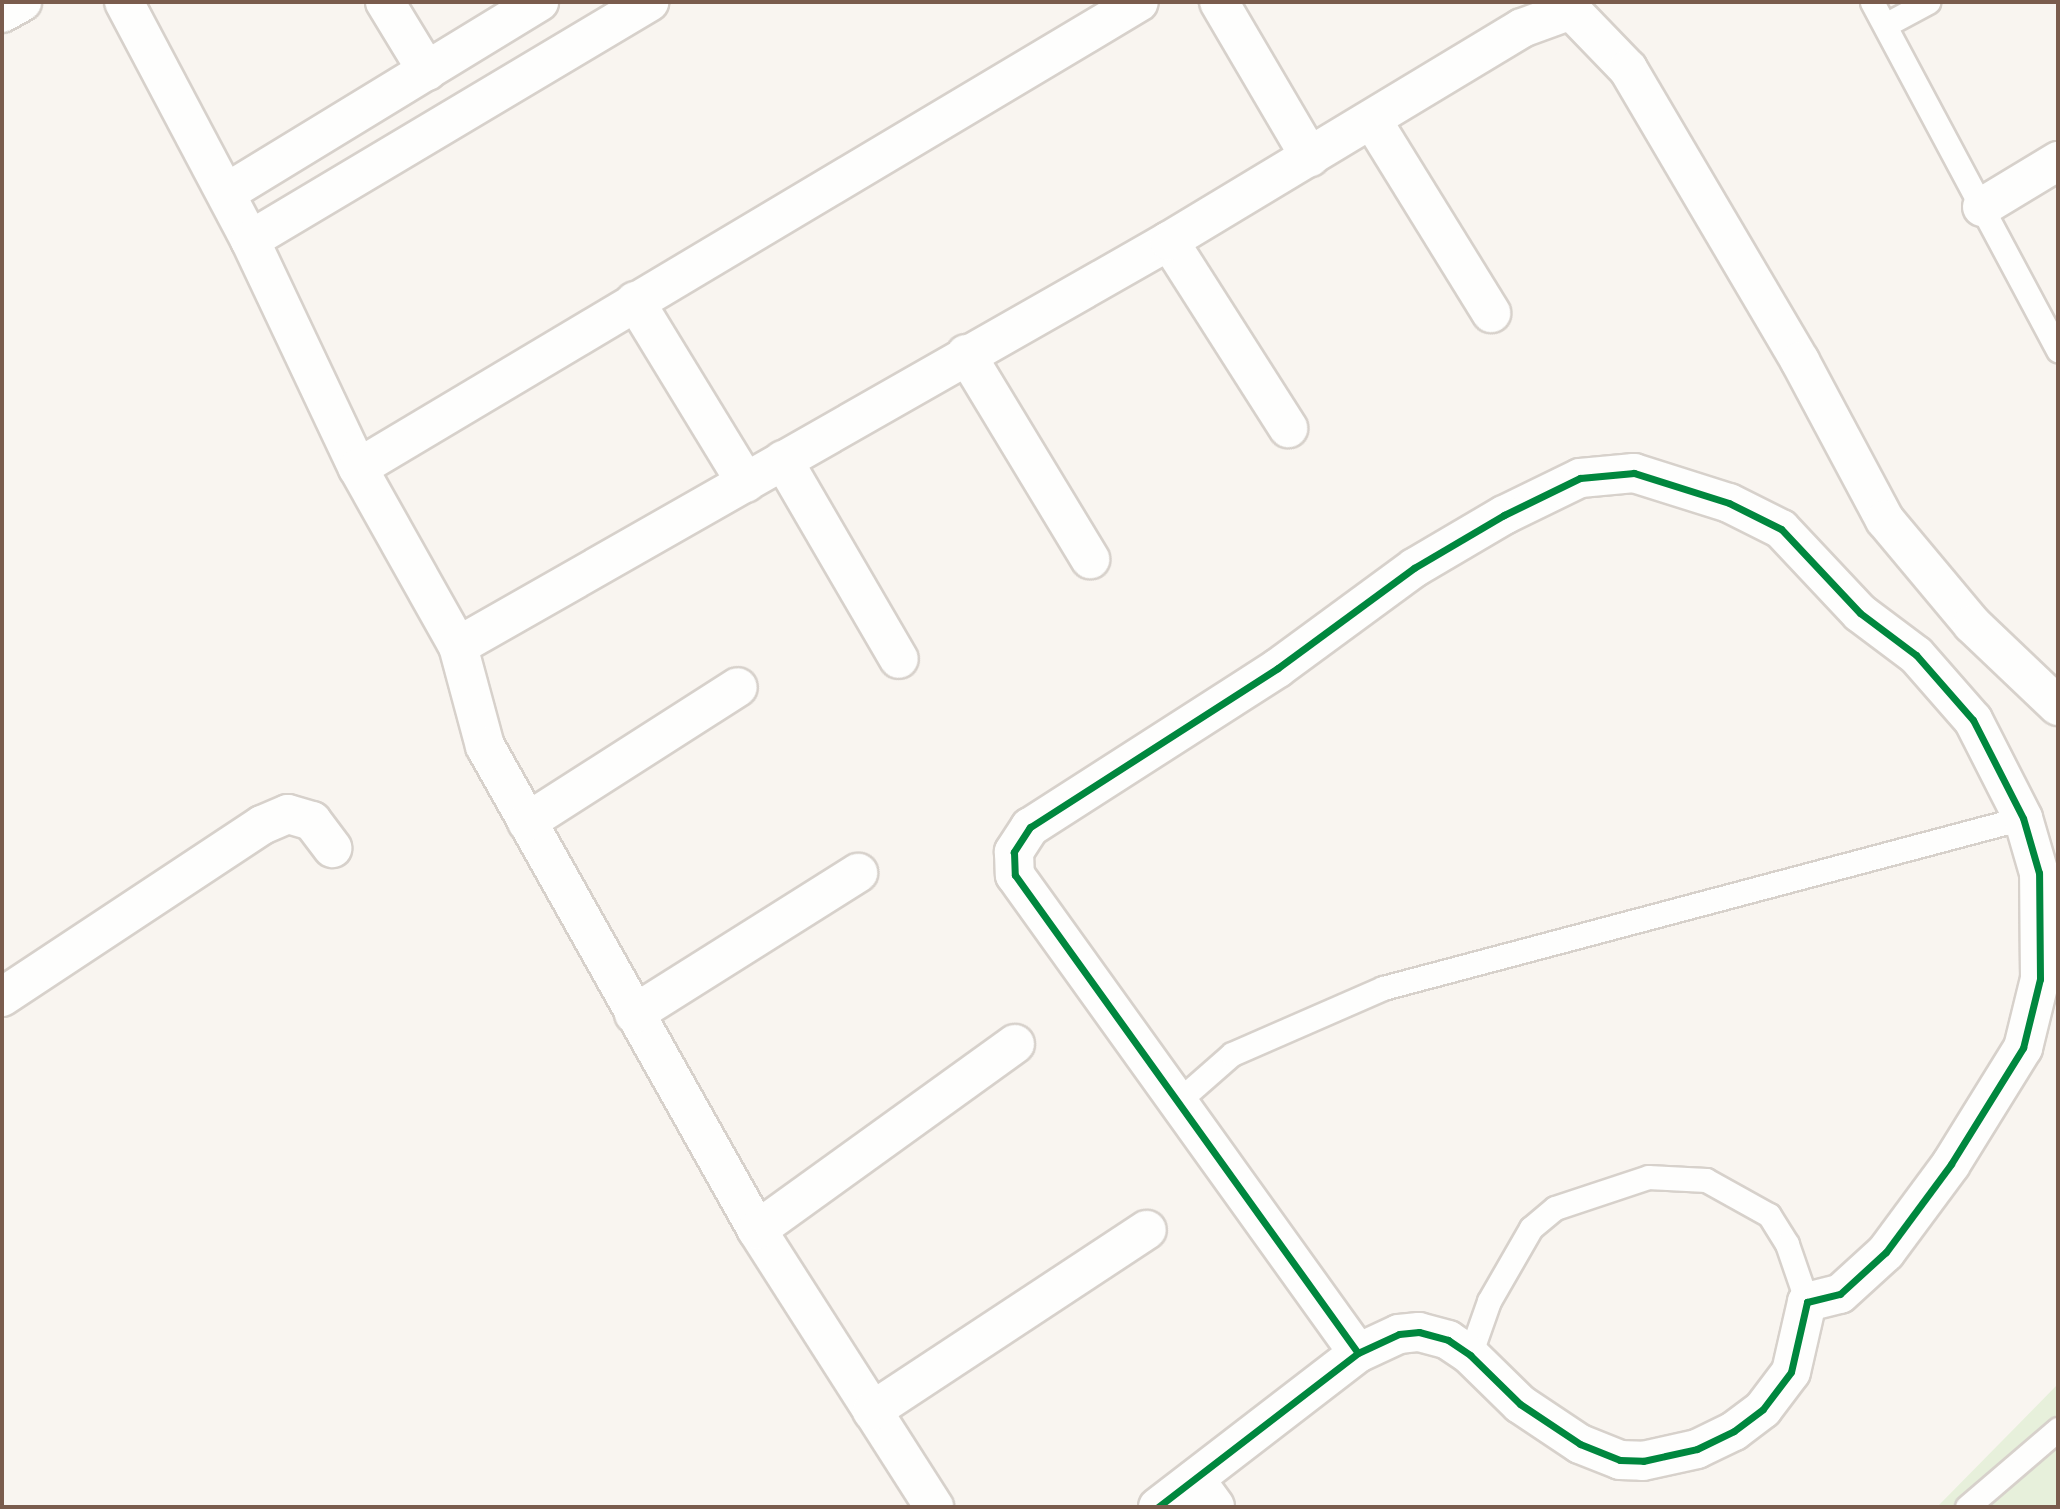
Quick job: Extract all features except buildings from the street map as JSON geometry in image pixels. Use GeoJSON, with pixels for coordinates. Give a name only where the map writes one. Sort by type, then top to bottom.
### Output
{"type":"FeatureCollection","features":[{"type":"Feature","properties":{"kind":"street"},"geometry":{"type":"LineString","coordinates":[[2,13],[22,2]]}},
{"type":"Feature","properties":{"kind":"street"},"geometry":{"type":"LineString","coordinates":[[124,2],[250,240],[358,468],[458,646],[485,746],[757,1230],[934,1507]]}},
{"type":"Feature","properties":{"kind":"street"},"geometry":{"type":"LineString","coordinates":[[385,2],[426,71]]}},
{"type":"Feature","properties":{"kind":"street"},"geometry":{"type":"LineString","coordinates":[[226,193],[539,2]]}},
{"type":"Feature","properties":{"kind":"street"},"geometry":{"type":"LineString","coordinates":[[250,240],[650,2]]}},
{"type":"Feature","properties":{"kind":"street"},"geometry":{"type":"LineString","coordinates":[[358,468],[1139,2]]}},
{"type":"Feature","properties":{"kind":"street"},"geometry":{"type":"LineString","coordinates":[[1219,2],[1310,157]]}},
{"type":"Feature","properties":{"kind":"street"},"geometry":{"type":"LineString","coordinates":[[458,646],[746,483],[966,354],[1169,241],[1522,28],[1571,10],[1628,69],[1800,361],[1885,520],[1972,624],[2058,706]]}},
{"type":"Feature","properties":{"kind":"street"},"geometry":{"type":"LineString","coordinates":[[1372,120],[1491,313]]}},
{"type":"Feature","properties":{"kind":"street"},"geometry":{"type":"LineString","coordinates":[[1982,206],[2058,161]]}},
{"type":"Feature","properties":{"kind":"street"},"geometry":{"type":"LineString","coordinates":[[1169,241],[1288,428]]}},
{"type":"Feature","properties":{"kind":"street"},"geometry":{"type":"LineString","coordinates":[[635,301],[746,483]]}},
{"type":"Feature","properties":{"kind":"street"},"geometry":{"type":"LineString","coordinates":[[966,354],[1090,559]]}},
{"type":"Feature","properties":{"kind":"street"},"geometry":{"type":"LineString","coordinates":[[783,460],[899,659]]}},
{"type":"Feature","properties":{"kind":"street"},"geometry":{"type":"LineString","coordinates":[[1158,1507],[1205,1493],[1358,1353],[1399,1334],[1419,1332],[1447,1340],[1470,1355],[1521,1404],[1580,1444],[1620,1460],[1643,1461],[1697,1449],[1734,1431],[1763,1409],[1791,1372],[1807,1302],[1840,1294],[1886,1252],[1951,1164],[2023,1048],[2040,978],[2042,905],[2039,873],[2023,818],[1973,720],[1916,655],[1860,613],[1781,529],[1729,503],[1634,473],[1580,478],[1504,515],[1414,568],[1278,668],[1030,827],[1014,852],[1015,875],[1176,1103],[1358,1353]]}},
{"type":"Feature","properties":{"kind":"street"},"geometry":{"type":"LineString","coordinates":[[527,822],[738,688]]}},
{"type":"Feature","properties":{"kind":"street"},"geometry":{"type":"LineString","coordinates":[[2,997],[262,825],[288,814],[312,821],[332,848]]}},
{"type":"Feature","properties":{"kind":"street"},"geometry":{"type":"LineString","coordinates":[[634,1014],[858,873]]}},
{"type":"Feature","properties":{"kind":"street"},"geometry":{"type":"LineString","coordinates":[[757,1230],[1015,1044]]}},
{"type":"Feature","properties":{"kind":"street"},"geometry":{"type":"LineString","coordinates":[[872,1411],[1147,1230]]}},
{"type":"Feature","properties":{"kind":"lane"},"geometry":{"type":"LineString","coordinates":[[1872,2],[1887,24],[2058,351]]}},
{"type":"Feature","properties":{"kind":"lane"},"geometry":{"type":"LineString","coordinates":[[1887,24],[1928,2]]}},
{"type":"Feature","properties":{"kind":"lane"},"geometry":{"type":"LineString","coordinates":[[1176,1103],[1232,1054],[1383,988],[2023,818]]}},
{"type":"Feature","properties":{"kind":"lane"},"geometry":{"type":"LineString","coordinates":[[1470,1355],[1489,1301],[1531,1228],[1555,1208],[1648,1177],[1706,1180],[1769,1215],[1787,1244],[1807,1302]]}},
{"type":"Feature","properties":{"kind":"lane"},"geometry":{"type":"LineString","coordinates":[[1967,1507],[2058,1429]]}},
{"type":"Feature","properties":{"kind":"green space"},"geometry":{"type":"Polygon","coordinates":[[[2058,1384],[2058,1507],[1937,1507],[2058,1384]]]}},
{"type":"Feature","properties":{"kind":"cycle path"},"geometry":{"type":"LineString","coordinates":[[1158,1507],[1358,1353],[1399,1334],[1419,1332],[1448,1340],[1470,1355],[1520,1404],[1580,1444],[1620,1460],[1643,1461],[1697,1449],[1734,1431],[1763,1409],[1791,1372],[1807,1302],[1840,1294],[1886,1252],[1951,1164],[2023,1048],[2040,979],[2039,873],[2023,818],[1973,720],[1916,655],[1860,613],[1781,529],[1729,503],[1634,473],[1580,478],[1504,515],[1414,568],[1278,668],[1030,827],[1014,852],[1015,875],[1358,1353]]}}]}
